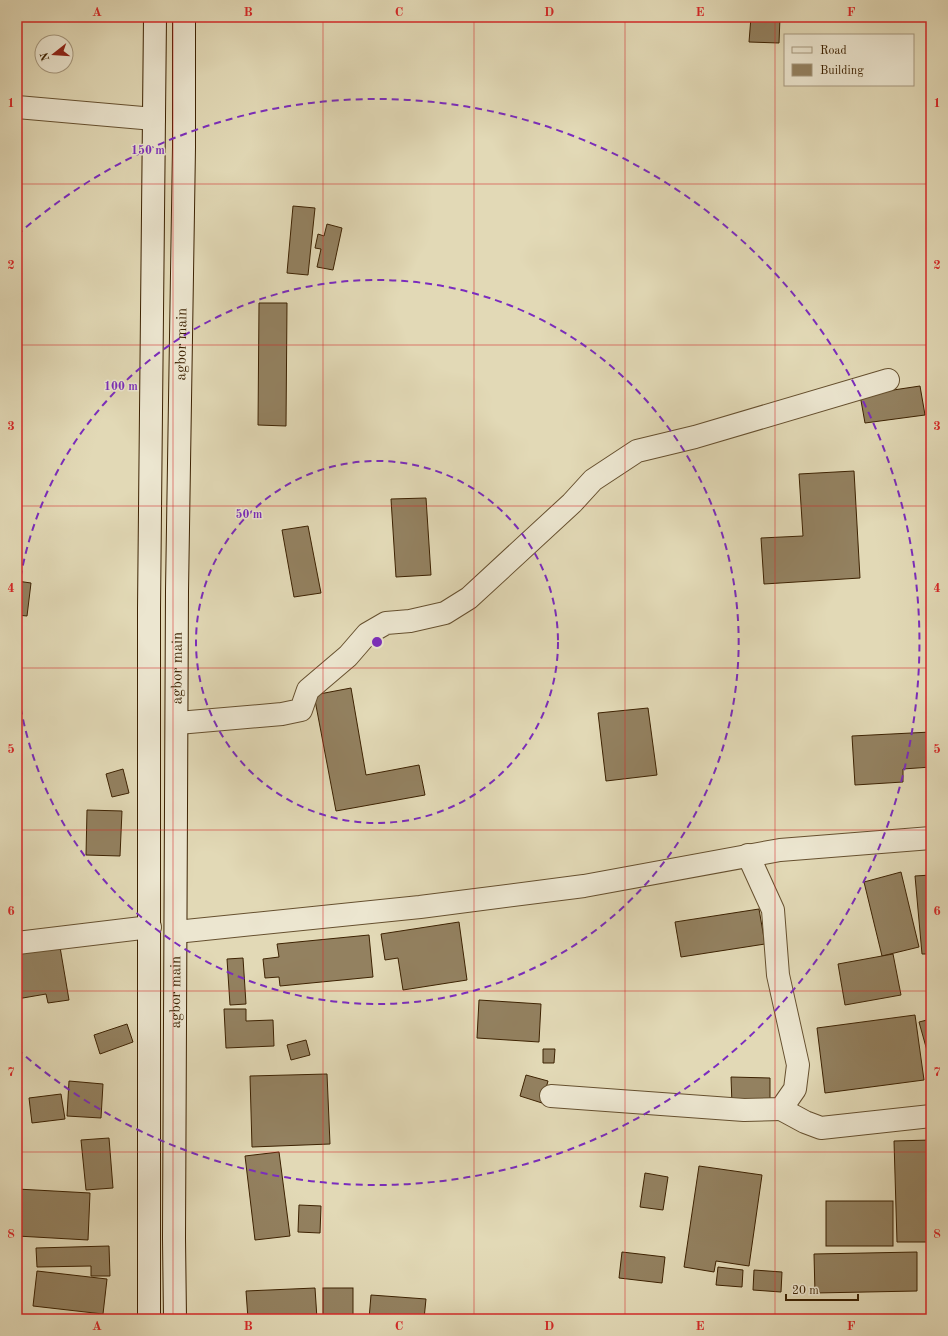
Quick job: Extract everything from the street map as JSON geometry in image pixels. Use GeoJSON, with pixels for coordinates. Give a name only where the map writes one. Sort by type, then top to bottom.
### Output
{"type":"FeatureCollection","features":[{"type":"Feature","properties":{"kind":"main road","name":"agbor main"},"geometry":{"type":"LineString","coordinates":[[149,1319],[149,609],[155,17]]}},
{"type":"Feature","properties":{"kind":"main road","name":"agbor main"},"geometry":{"type":"LineString","coordinates":[[175,1319],[174,1230],[178,722],[177,591],[184,147],[184,17]]}},
{"type":"Feature","properties":{"kind":"main road"},"geometry":{"type":"LineString","coordinates":[[17,107],[154,119]]}},
{"type":"Feature","properties":{"kind":"main road"},"geometry":{"type":"LineString","coordinates":[[178,722],[282,714],[301,710],[308,690],[348,656],[367,634],[386,623],[410,621],[445,613],[469,598],[572,503],[593,480],[637,452],[695,437],[888,380]]}},
{"type":"Feature","properties":{"kind":"main road"},"geometry":{"type":"LineString","coordinates":[[176,932],[420,907],[584,886],[780,850],[931,838]]}},
{"type":"Feature","properties":{"kind":"main road"},"geometry":{"type":"LineString","coordinates":[[748,855],[773,910],[778,975],[798,1065],[795,1089],[781,1109]]}},
{"type":"Feature","properties":{"kind":"main road"},"geometry":{"type":"LineString","coordinates":[[17,943],[150,927]]}},
{"type":"Feature","properties":{"kind":"main road"},"geometry":{"type":"LineString","coordinates":[[551,1096],[744,1110],[781,1109],[805,1122],[821,1128],[931,1116]]}},
{"type":"Feature","properties":{"kind":"building"},"geometry":{"type":"Polygon","coordinates":[[[751,17],[780,17],[779,43],[749,42],[751,17]]]}},
{"type":"Feature","properties":{"kind":"building"},"geometry":{"type":"Polygon","coordinates":[[[293,206],[315,208],[308,275],[287,273],[293,206]]]}},
{"type":"Feature","properties":{"kind":"building"},"geometry":{"type":"Polygon","coordinates":[[[327,224],[342,228],[333,270],[317,267],[321,249],[315,248],[318,234],[324,236],[327,224]]]}},
{"type":"Feature","properties":{"kind":"building"},"geometry":{"type":"Polygon","coordinates":[[[259,303],[287,303],[286,426],[258,425],[259,303]]]}},
{"type":"Feature","properties":{"kind":"building"},"geometry":{"type":"Polygon","coordinates":[[[920,386],[925,415],[865,423],[860,395],[920,386]]]}},
{"type":"Feature","properties":{"kind":"building"},"geometry":{"type":"Polygon","coordinates":[[[854,471],[860,578],[764,584],[761,538],[803,536],[799,474],[854,471]]]}},
{"type":"Feature","properties":{"kind":"building"},"geometry":{"type":"Polygon","coordinates":[[[426,498],[431,575],[396,577],[391,499],[426,498]]]}},
{"type":"Feature","properties":{"kind":"building"},"geometry":{"type":"Polygon","coordinates":[[[308,526],[321,593],[294,597],[282,530],[308,526]]]}},
{"type":"Feature","properties":{"kind":"building"},"geometry":{"type":"Polygon","coordinates":[[[17,581],[31,583],[27,616],[17,615],[17,581]]]}},
{"type":"Feature","properties":{"kind":"building"},"geometry":{"type":"Polygon","coordinates":[[[351,688],[366,775],[419,765],[425,795],[336,811],[314,695],[351,688]]]}},
{"type":"Feature","properties":{"kind":"building"},"geometry":{"type":"Polygon","coordinates":[[[648,708],[657,775],[606,781],[598,713],[648,708]]]}},
{"type":"Feature","properties":{"kind":"building"},"geometry":{"type":"Polygon","coordinates":[[[931,732],[931,767],[903,769],[903,782],[855,785],[852,736],[931,732]]]}},
{"type":"Feature","properties":{"kind":"building"},"geometry":{"type":"Polygon","coordinates":[[[123,769],[129,793],[112,797],[106,774],[123,769]]]}},
{"type":"Feature","properties":{"kind":"building"},"geometry":{"type":"Polygon","coordinates":[[[87,810],[122,811],[120,856],[86,855],[87,810]]]}},
{"type":"Feature","properties":{"kind":"building"},"geometry":{"type":"Polygon","coordinates":[[[901,872],[919,947],[882,956],[864,882],[901,872]]]}},
{"type":"Feature","properties":{"kind":"building"},"geometry":{"type":"Polygon","coordinates":[[[931,875],[931,954],[922,954],[915,876],[931,875]]]}},
{"type":"Feature","properties":{"kind":"building"},"geometry":{"type":"Polygon","coordinates":[[[759,909],[765,944],[681,957],[675,922],[759,909]]]}},
{"type":"Feature","properties":{"kind":"building"},"geometry":{"type":"Polygon","coordinates":[[[459,922],[467,980],[403,990],[398,958],[385,960],[381,934],[459,922]]]}},
{"type":"Feature","properties":{"kind":"building"},"geometry":{"type":"Polygon","coordinates":[[[369,935],[373,977],[280,986],[279,977],[265,978],[263,959],[279,957],[277,944],[369,935]]]}},
{"type":"Feature","properties":{"kind":"building"},"geometry":{"type":"Polygon","coordinates":[[[60,947],[69,1000],[48,1003],[46,994],[17,999],[17,954],[60,947]]]}},
{"type":"Feature","properties":{"kind":"building"},"geometry":{"type":"Polygon","coordinates":[[[893,954],[901,995],[845,1005],[838,964],[893,954]]]}},
{"type":"Feature","properties":{"kind":"building"},"geometry":{"type":"Polygon","coordinates":[[[243,958],[246,1004],[230,1005],[227,959],[243,958]]]}},
{"type":"Feature","properties":{"kind":"building"},"geometry":{"type":"Polygon","coordinates":[[[479,1000],[541,1004],[539,1042],[477,1038],[479,1000]]]}},
{"type":"Feature","properties":{"kind":"building"},"geometry":{"type":"Polygon","coordinates":[[[224,1009],[246,1009],[246,1021],[273,1020],[274,1046],[226,1048],[224,1009]]]}},
{"type":"Feature","properties":{"kind":"building"},"geometry":{"type":"Polygon","coordinates":[[[915,1015],[924,1080],[825,1093],[817,1028],[915,1015]]]}},
{"type":"Feature","properties":{"kind":"building"},"geometry":{"type":"Polygon","coordinates":[[[931,1019],[931,1065],[919,1022],[931,1019]]]}},
{"type":"Feature","properties":{"kind":"building"},"geometry":{"type":"Polygon","coordinates":[[[127,1024],[133,1042],[100,1054],[94,1035],[127,1024]]]}},
{"type":"Feature","properties":{"kind":"building"},"geometry":{"type":"Polygon","coordinates":[[[306,1040],[310,1055],[291,1060],[287,1045],[306,1040]]]}},
{"type":"Feature","properties":{"kind":"building"},"geometry":{"type":"Polygon","coordinates":[[[543,1049],[555,1049],[554,1063],[543,1063],[543,1049]]]}},
{"type":"Feature","properties":{"kind":"building"},"geometry":{"type":"Polygon","coordinates":[[[327,1074],[330,1144],[252,1147],[250,1076],[327,1074]]]}},
{"type":"Feature","properties":{"kind":"building"},"geometry":{"type":"Polygon","coordinates":[[[526,1075],[548,1081],[542,1103],[520,1096],[526,1075]]]}},
{"type":"Feature","properties":{"kind":"building"},"geometry":{"type":"Polygon","coordinates":[[[731,1077],[770,1078],[770,1105],[732,1105],[731,1077]]]}},
{"type":"Feature","properties":{"kind":"building"},"geometry":{"type":"Polygon","coordinates":[[[69,1081],[103,1084],[101,1118],[67,1116],[69,1081]]]}},
{"type":"Feature","properties":{"kind":"building"},"geometry":{"type":"Polygon","coordinates":[[[61,1094],[65,1119],[32,1123],[29,1098],[61,1094]]]}},
{"type":"Feature","properties":{"kind":"building"},"geometry":{"type":"Polygon","coordinates":[[[109,1138],[113,1188],[86,1190],[81,1140],[109,1138]]]}},
{"type":"Feature","properties":{"kind":"building"},"geometry":{"type":"Polygon","coordinates":[[[931,1140],[931,1242],[897,1242],[894,1141],[931,1140]]]}},
{"type":"Feature","properties":{"kind":"building"},"geometry":{"type":"Polygon","coordinates":[[[279,1152],[290,1236],[255,1240],[245,1156],[279,1152]]]}},
{"type":"Feature","properties":{"kind":"building"},"geometry":{"type":"Polygon","coordinates":[[[699,1166],[762,1175],[749,1266],[716,1261],[714,1272],[684,1267],[699,1166]]]}},
{"type":"Feature","properties":{"kind":"building"},"geometry":{"type":"Polygon","coordinates":[[[645,1173],[668,1177],[663,1210],[640,1207],[645,1173]]]}},
{"type":"Feature","properties":{"kind":"building"},"geometry":{"type":"Polygon","coordinates":[[[17,1189],[90,1193],[88,1240],[17,1236],[17,1189]]]}},
{"type":"Feature","properties":{"kind":"building"},"geometry":{"type":"Polygon","coordinates":[[[826,1201],[893,1201],[893,1246],[826,1246],[826,1201]]]}},
{"type":"Feature","properties":{"kind":"building"},"geometry":{"type":"Polygon","coordinates":[[[299,1205],[321,1206],[320,1233],[298,1232],[299,1205]]]}},
{"type":"Feature","properties":{"kind":"building"},"geometry":{"type":"Polygon","coordinates":[[[109,1246],[110,1276],[91,1276],[91,1266],[37,1267],[36,1248],[109,1246]]]}},
{"type":"Feature","properties":{"kind":"building"},"geometry":{"type":"Polygon","coordinates":[[[622,1252],[665,1257],[662,1283],[619,1278],[622,1252]]]}},
{"type":"Feature","properties":{"kind":"building"},"geometry":{"type":"Polygon","coordinates":[[[917,1252],[917,1291],[815,1293],[814,1254],[917,1252]]]}},
{"type":"Feature","properties":{"kind":"building"},"geometry":{"type":"Polygon","coordinates":[[[718,1267],[743,1270],[742,1287],[716,1285],[718,1267]]]}},
{"type":"Feature","properties":{"kind":"building"},"geometry":{"type":"Polygon","coordinates":[[[754,1270],[782,1272],[781,1292],[753,1290],[754,1270]]]}},
{"type":"Feature","properties":{"kind":"building"},"geometry":{"type":"Polygon","coordinates":[[[37,1271],[107,1279],[103,1314],[33,1306],[37,1271]]]}},
{"type":"Feature","properties":{"kind":"building"},"geometry":{"type":"Polygon","coordinates":[[[315,1288],[317,1319],[248,1319],[246,1291],[315,1288]]]}},
{"type":"Feature","properties":{"kind":"building"},"geometry":{"type":"Polygon","coordinates":[[[323,1288],[353,1288],[353,1319],[323,1319],[323,1288]]]}},
{"type":"Feature","properties":{"kind":"building"},"geometry":{"type":"Polygon","coordinates":[[[371,1295],[426,1299],[424,1319],[369,1319],[371,1295]]]}},
{"type":"Feature","properties":{"kind":"building"},"geometry":{"type":"Polygon","coordinates":[[[102,1316],[102,1319],[61,1319],[102,1316]]]}}]}
